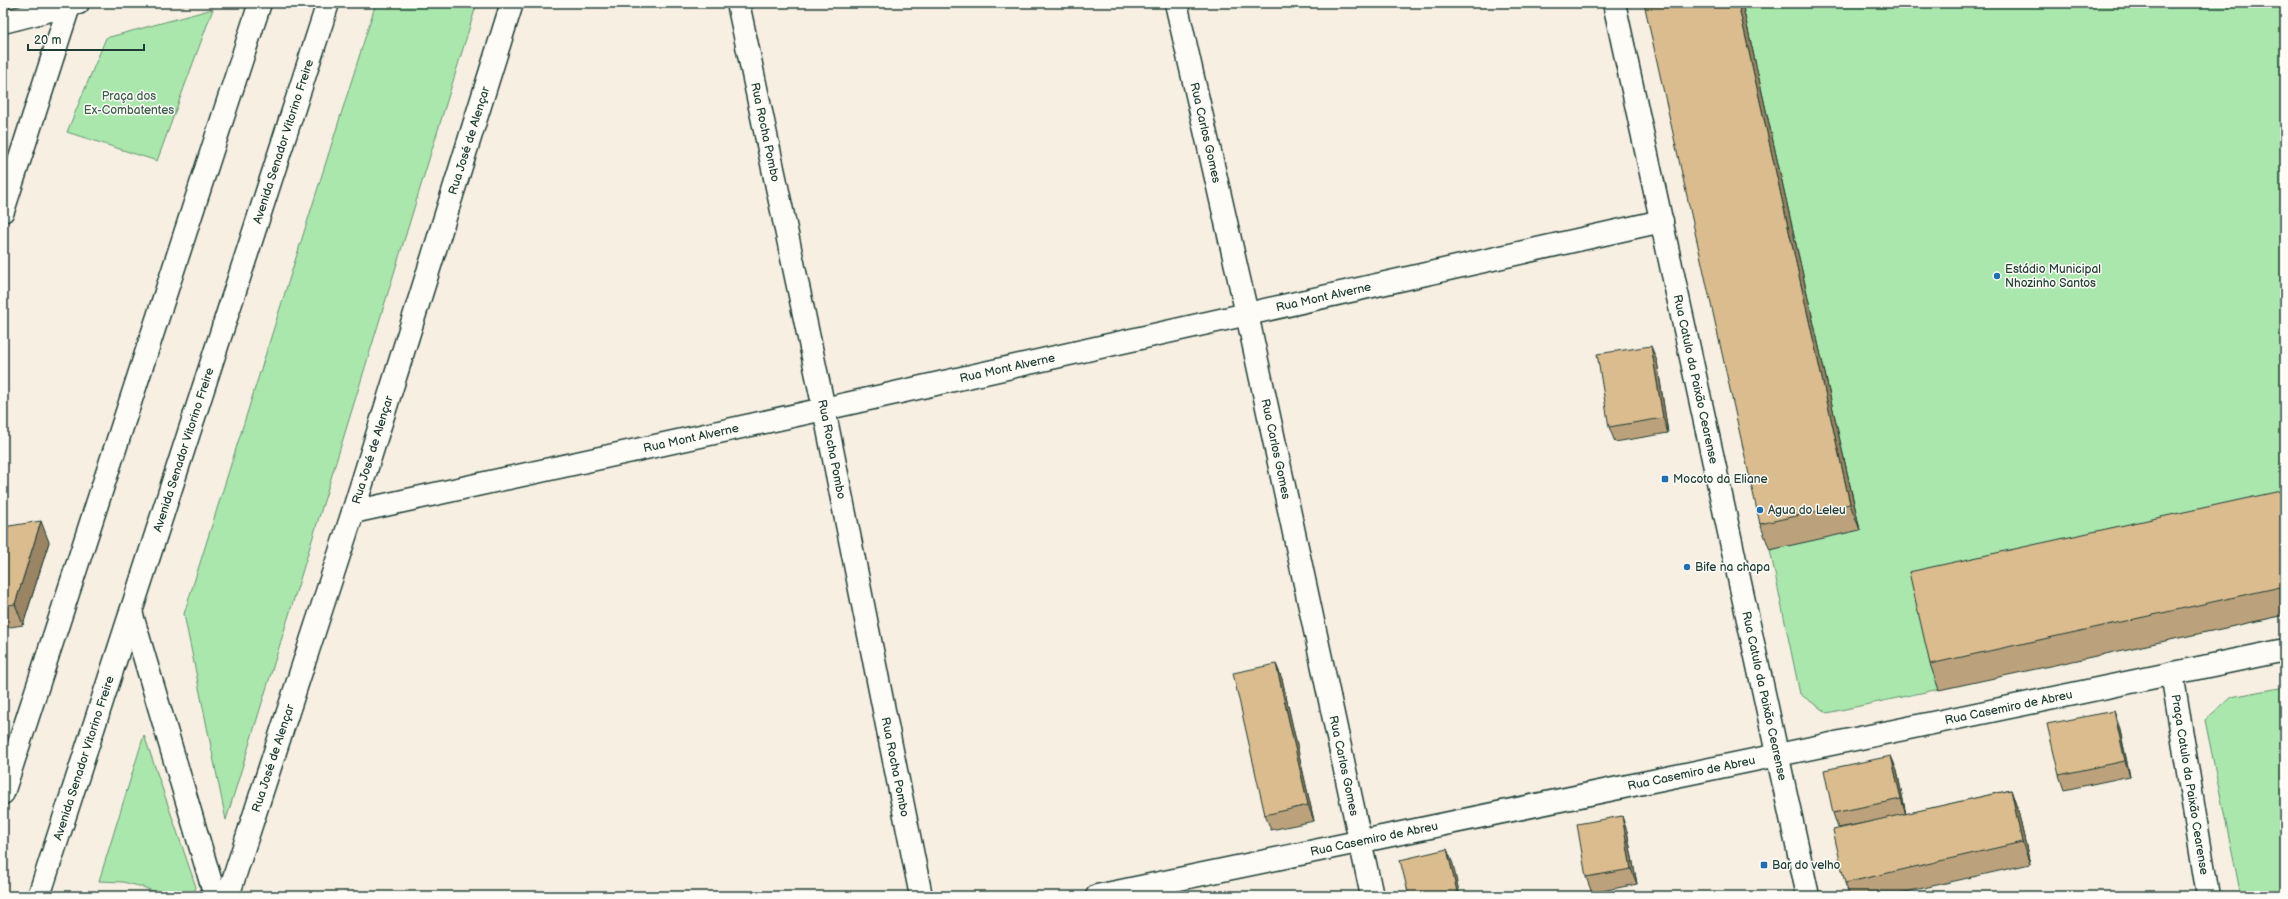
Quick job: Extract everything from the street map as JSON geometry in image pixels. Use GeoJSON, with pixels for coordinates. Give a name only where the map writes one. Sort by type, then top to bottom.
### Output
{"type":"FeatureCollection","features":[{"type":"Feature","properties":{"kind":"street"},"geometry":{"type":"LineString","coordinates":[[3,793],[260,3]]}},
{"type":"Feature","properties":{"kind":"street","name":"Avenida Senador Vitorino Freire"},"geometry":{"type":"LineString","coordinates":[[38,896],[328,3]]}},
{"type":"Feature","properties":{"kind":"street","name":"Rua José de Alençar"},"geometry":{"type":"LineString","coordinates":[[228,896],[353,512],[512,3]]}},
{"type":"Feature","properties":{"kind":"street","name":"Rua Rocha Pombo"},"geometry":{"type":"LineString","coordinates":[[738,3],[824,409],[921,896]]}},
{"type":"Feature","properties":{"kind":"street","name":"Rua Carlos Gomes"},"geometry":{"type":"LineString","coordinates":[[1176,3],[1247,314],[1359,842],[1372,896]]}},
{"type":"Feature","properties":{"kind":"street","name":"Rua Catulo da Paixão Cearense"},"geometry":{"type":"LineString","coordinates":[[1614,3],[1808,896]]}},
{"type":"Feature","properties":{"kind":"street"},"geometry":{"type":"LineString","coordinates":[[3,22],[72,4]]}},
{"type":"Feature","properties":{"kind":"street"},"geometry":{"type":"LineString","coordinates":[[3,211],[72,4]]}},
{"type":"Feature","properties":{"kind":"street","name":"Rua Mont Alverne"},"geometry":{"type":"LineString","coordinates":[[353,512],[824,409],[1662,221]]}},
{"type":"Feature","properties":{"kind":"street"},"geometry":{"type":"LineString","coordinates":[[131,612],[215,896]]}},
{"type":"Feature","properties":{"kind":"street","name":"Rua Casemiro de Abreu"},"geometry":{"type":"LineString","coordinates":[[1097,896],[2285,650]]}},
{"type":"Feature","properties":{"kind":"street","name":"Praça Catulo da Paixão Cearense"},"geometry":{"type":"LineString","coordinates":[[2172,673],[2208,896]]}},
{"type":"Feature","properties":{"kind":"green space"},"geometry":{"type":"Polygon","coordinates":[[[376,3],[477,3],[226,820],[184,614],[376,3]]]}},
{"type":"Feature","properties":{"kind":"green space","name":"Estádio Municipal Nhozinho Santos"},"geometry":{"type":"Polygon","coordinates":[[[1648,3],[2285,3],[2285,615],[1827,713],[1800,694],[1770,550],[1648,3]]]}},
{"type":"Feature","properties":{"kind":"green space","name":"Praça dos Ex-Combatentes"},"geometry":{"type":"Polygon","coordinates":[[[213,9],[157,161],[67,132],[106,38],[213,9]]]}},
{"type":"Feature","properties":{"kind":"green space"},"geometry":{"type":"Polygon","coordinates":[[[2285,687],[2285,896],[2241,896],[2205,720],[2231,697],[2285,687]]]}},
{"type":"Feature","properties":{"kind":"green space"},"geometry":{"type":"Polygon","coordinates":[[[144,735],[196,887],[193,896],[164,896],[143,887],[123,882],[99,881],[144,735]]]}},
{"type":"Feature","properties":{"kind":"building"},"geometry":{"type":"Polygon","coordinates":[[[1644,3],[1738,3],[1850,504],[1760,524],[1644,3]]]}},
{"type":"Feature","properties":{"kind":"building"},"geometry":{"type":"Polygon","coordinates":[[[1651,346],[1663,418],[1609,427],[1597,354],[1651,346]]]}},
{"type":"Feature","properties":{"kind":"building"},"geometry":{"type":"Polygon","coordinates":[[[2285,490],[2285,586],[1930,664],[1909,572],[2285,490]]]}},
{"type":"Feature","properties":{"kind":"building"},"geometry":{"type":"Polygon","coordinates":[[[41,521],[15,604],[3,606],[3,527],[41,521]]]}},
{"type":"Feature","properties":{"kind":"building"},"geometry":{"type":"Polygon","coordinates":[[[1276,664],[1308,805],[1265,815],[1233,673],[1276,664]]]}},
{"type":"Feature","properties":{"kind":"building"},"geometry":{"type":"Polygon","coordinates":[[[2114,711],[2125,761],[2059,775],[2047,724],[2114,711]]]}},
{"type":"Feature","properties":{"kind":"building"},"geometry":{"type":"Polygon","coordinates":[[[1891,756],[1901,799],[1833,813],[1824,770],[1891,756]]]}},
{"type":"Feature","properties":{"kind":"building"},"geometry":{"type":"Polygon","coordinates":[[[2011,790],[2022,842],[1845,883],[1833,830],[2011,790]]]}},
{"type":"Feature","properties":{"kind":"building"},"geometry":{"type":"Polygon","coordinates":[[[1622,816],[1631,869],[1586,877],[1577,824],[1622,816]]]}},
{"type":"Feature","properties":{"kind":"building"},"geometry":{"type":"Polygon","coordinates":[[[1447,849],[1458,896],[1409,896],[1400,860],[1447,849]]]}},
{"type":"Feature","properties":{"kind":"place","name":"Estádio Municipal Nhozinho Santos"},"geometry":{"type":"Point","coordinates":[1997,276]}},
{"type":"Feature","properties":{"kind":"place","name":"Mocoto da Eliane"},"geometry":{"type":"Point","coordinates":[1665,479]}},
{"type":"Feature","properties":{"kind":"place","name":"Agua do Leleu"},"geometry":{"type":"Point","coordinates":[1760,510]}},
{"type":"Feature","properties":{"kind":"place","name":"Bife na chapa"},"geometry":{"type":"Point","coordinates":[1687,567]}},
{"type":"Feature","properties":{"kind":"place","name":"Bar do velho"},"geometry":{"type":"Point","coordinates":[1764,865]}}]}
